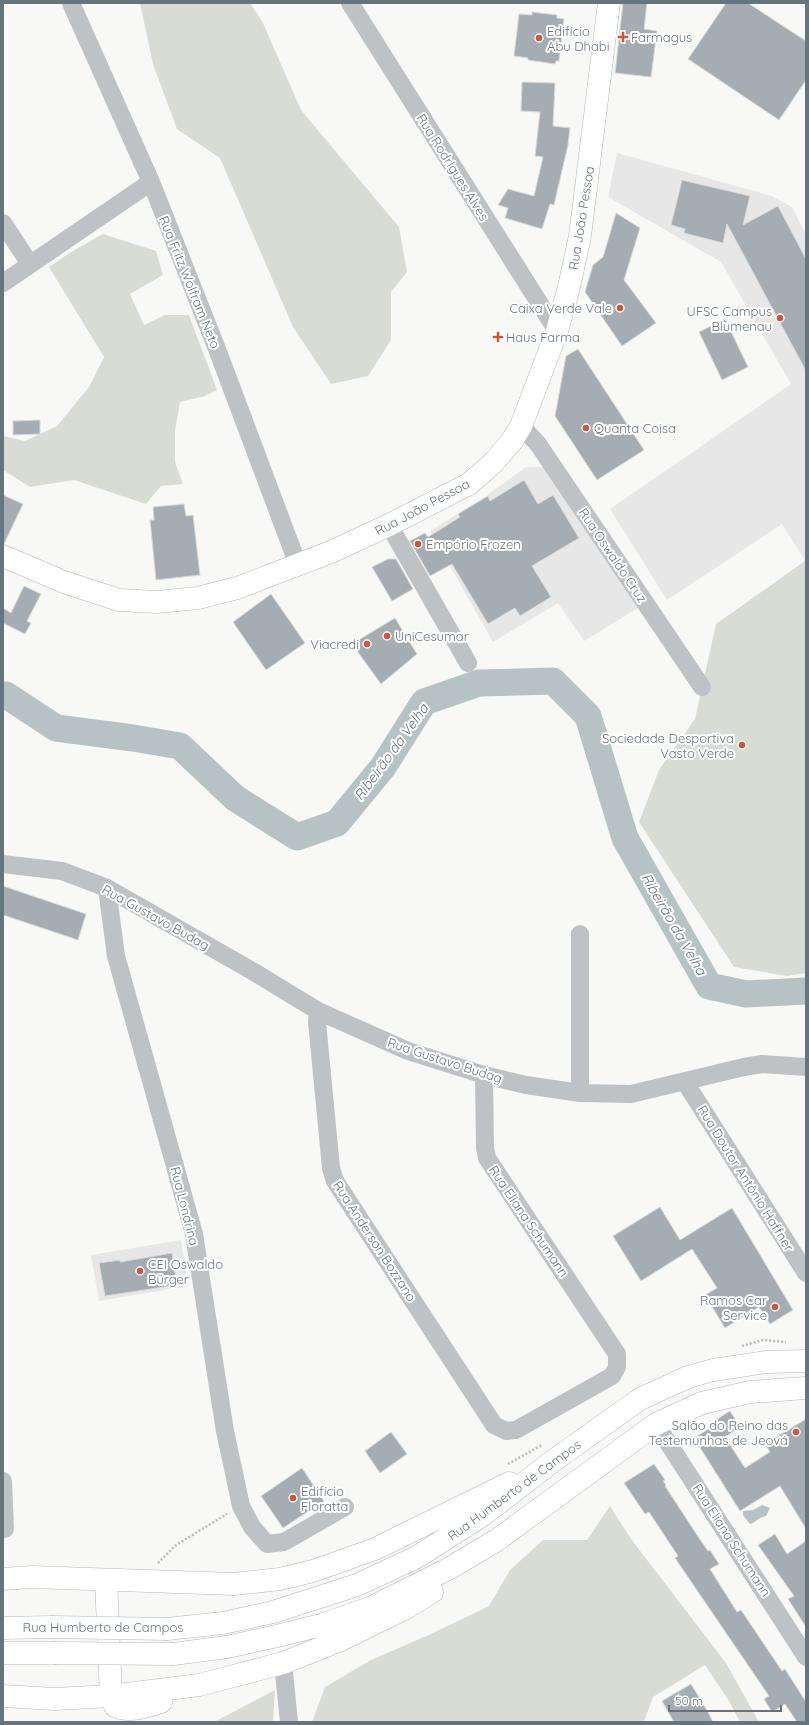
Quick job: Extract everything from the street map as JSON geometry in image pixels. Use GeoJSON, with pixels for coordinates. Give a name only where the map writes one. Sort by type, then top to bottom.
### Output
{"type":"FeatureCollection","features":[{"type":"Feature","properties":{"kind":"main road","name":"Rua João Pessoa"},"geometry":{"type":"LineString","coordinates":[[3,556],[64,582],[119,600],[157,602],[198,598],[237,588],[331,552],[389,525],[469,484],[492,464],[512,441],[521,426],[557,330],[569,287],[580,236],[609,3]]}},
{"type":"Feature","properties":{"kind":"main road","name":"Rua Humberto de Campos"},"geometry":{"type":"LineString","coordinates":[[3,1628],[52,1627],[167,1629],[224,1622],[273,1612],[312,1600],[364,1582],[417,1557],[450,1537],[483,1515],[549,1452],[640,1399],[688,1377],[739,1365],[806,1361]]}},
{"type":"Feature","properties":{"kind":"main road","name":"Rua Humberto de Campos"},"geometry":{"type":"LineString","coordinates":[[3,1653],[173,1654],[227,1647],[321,1625],[356,1613],[406,1591],[450,1568],[497,1540],[656,1424],[702,1403],[750,1392],[806,1388]]}},
{"type":"Feature","properties":{"kind":"main road"},"geometry":{"type":"LineString","coordinates":[[3,1580],[32,1577],[234,1584],[280,1579],[313,1571],[375,1549],[549,1452]]}},
{"type":"Feature","properties":{"kind":"main road"},"geometry":{"type":"LineString","coordinates":[[3,1696],[55,1698],[111,1696],[199,1685],[283,1663],[341,1640],[404,1609],[448,1581],[497,1540]]}},
{"type":"Feature","properties":{"kind":"main road"},"geometry":{"type":"LineString","coordinates":[[106,1580],[111,1696]]}},
{"type":"Feature","properties":{"kind":"street","name":"Rua Fritz Wolfram Neto"},"geometry":{"type":"LineString","coordinates":[[71,3],[151,182],[217,349],[298,565]]}},
{"type":"Feature","properties":{"kind":"street","name":"Rua Rodrigues Alves"},"geometry":{"type":"LineString","coordinates":[[350,3],[557,330]]}},
{"type":"Feature","properties":{"kind":"street"},"geometry":{"type":"LineString","coordinates":[[3,283],[151,182]]}},
{"type":"Feature","properties":{"kind":"street"},"geometry":{"type":"LineString","coordinates":[[3,223],[30,264]]}},
{"type":"Feature","properties":{"kind":"street","name":"Rua Oswaldo Cruz"},"geometry":{"type":"LineString","coordinates":[[521,426],[538,444],[702,687]]}},
{"type":"Feature","properties":{"kind":"street"},"geometry":{"type":"LineString","coordinates":[[389,525],[468,663]]}},
{"type":"Feature","properties":{"kind":"street","name":"Rua Gustavo Budag"},"geometry":{"type":"LineString","coordinates":[[3,864],[62,871],[107,888],[254,972],[318,1011],[408,1051],[484,1075],[526,1085],[580,1093],[631,1094],[762,1064],[806,1066]]}},
{"type":"Feature","properties":{"kind":"street","name":"Rua Londrina"},"geometry":{"type":"LineString","coordinates":[[107,888],[116,956],[194,1234],[225,1431],[241,1506],[252,1527],[267,1544],[284,1542],[345,1507]]}},
{"type":"Feature","properties":{"kind":"street"},"geometry":{"type":"LineString","coordinates":[[580,934],[580,1093]]}},
{"type":"Feature","properties":{"kind":"street","name":"Rua Anderson Bozzano"},"geometry":{"type":"LineString","coordinates":[[318,1011],[317,1022],[330,1160],[335,1181],[494,1426],[506,1431],[516,1430],[612,1376],[617,1368],[617,1354]]}},
{"type":"Feature","properties":{"kind":"street","name":"Rua Eliana Schumann"},"geometry":{"type":"LineString","coordinates":[[484,1075],[485,1148],[487,1158],[617,1354]]}},
{"type":"Feature","properties":{"kind":"street","name":"Rua Doutor Antônio Haffner"},"geometry":{"type":"LineString","coordinates":[[685,1082],[806,1273]]}},
{"type":"Feature","properties":{"kind":"street","name":"Rua Eliana Schumann"},"geometry":{"type":"LineString","coordinates":[[656,1424],[806,1657]]}},
{"type":"Feature","properties":{"kind":"street"},"geometry":{"type":"LineString","coordinates":[[3,1481],[5,1529]]}},
{"type":"Feature","properties":{"kind":"street"},"geometry":{"type":"LineString","coordinates":[[283,1663],[289,1722]]}},
{"type":"Feature","properties":{"kind":"path"},"geometry":{"type":"LineString","coordinates":[[740,1346],[763,1340],[788,1342]]}},
{"type":"Feature","properties":{"kind":"path"},"geometry":{"type":"LineString","coordinates":[[507,1465],[549,1452]]}},
{"type":"Feature","properties":{"kind":"path"},"geometry":{"type":"LineString","coordinates":[[164,1566],[156,1565],[176,1545],[241,1506]]}},
{"type":"Feature","properties":{"kind":"shaded area"},"geometry":{"type":"Polygon","coordinates":[[[140,3],[250,3],[262,21],[301,110],[399,227],[407,272],[391,292],[391,340],[368,376],[331,384],[293,327],[220,158],[177,129],[153,64],[140,3]]]}},
{"type":"Feature","properties":{"kind":"shaded area"},"geometry":{"type":"Polygon","coordinates":[[[617,153],[772,196],[792,207],[806,235],[806,562],[782,524],[667,600],[610,509],[791,384],[721,262],[608,197],[617,153]]]}},
{"type":"Feature","properties":{"kind":"shaded area"},"geometry":{"type":"Polygon","coordinates":[[[103,234],[156,251],[163,275],[130,294],[144,325],[165,315],[189,315],[217,390],[205,396],[180,402],[175,431],[175,462],[183,484],[161,486],[146,504],[74,480],[30,487],[3,470],[3,436],[25,441],[57,426],[89,387],[104,357],[49,267],[71,252],[103,234]]]}},
{"type":"Feature","properties":{"kind":"shaded area"},"geometry":{"type":"Polygon","coordinates":[[[526,467],[544,467],[551,474],[638,608],[584,641],[558,603],[493,642],[430,531],[486,496],[526,467]]]}},
{"type":"Feature","properties":{"kind":"shaded area","name":"Sociedade Desportiva Vasto Verde"},"geometry":{"type":"Polygon","coordinates":[[[805,561],[806,973],[787,976],[734,967],[639,822],[659,770],[695,719],[716,624],[805,561]]]}},
{"type":"Feature","properties":{"kind":"shaded area","name":"CEI Oswaldo Bürger"},"geometry":{"type":"Polygon","coordinates":[[[181,1240],[188,1286],[99,1301],[91,1255],[181,1240]]]}},
{"type":"Feature","properties":{"kind":"shaded area"},"geometry":{"type":"Polygon","coordinates":[[[762,1505],[770,1508],[766,1516],[751,1524],[749,1523],[743,1515],[743,1511],[753,1510],[762,1505]]]}},
{"type":"Feature","properties":{"kind":"shaded area"},"geometry":{"type":"Polygon","coordinates":[[[610,1506],[631,1539],[726,1663],[759,1722],[740,1722],[729,1701],[705,1665],[653,1697],[645,1719],[642,1722],[312,1722],[325,1687],[371,1660],[431,1634],[489,1606],[510,1570],[543,1540],[587,1540],[610,1506]]]}},
{"type":"Feature","properties":{"kind":"shaded area"},"geometry":{"type":"Polygon","coordinates":[[[275,1690],[273,1722],[207,1722],[216,1721],[275,1690]]]}},
{"type":"Feature","properties":{"kind":"building"},"geometry":{"type":"Polygon","coordinates":[[[623,3],[647,3],[644,29],[657,31],[651,77],[615,73],[623,3]]]}},
{"type":"Feature","properties":{"kind":"building"},"geometry":{"type":"Polygon","coordinates":[[[726,3],[748,3],[806,41],[806,80],[779,120],[688,59],[726,3]]]}},
{"type":"Feature","properties":{"kind":"building","name":"Edifício Abu Dhabi"},"geometry":{"type":"Polygon","coordinates":[[[532,12],[557,15],[557,18],[564,19],[559,61],[556,61],[555,64],[528,60],[528,58],[514,56],[519,14],[532,15],[532,12]]]}},
{"type":"Feature","properties":{"kind":"building"},"geometry":{"type":"Polygon","coordinates":[[[522,82],[555,83],[553,126],[570,128],[568,145],[554,205],[550,204],[542,229],[505,218],[508,208],[498,205],[508,189],[534,196],[543,157],[535,156],[540,112],[521,111],[522,82]]]}},
{"type":"Feature","properties":{"kind":"building"},"geometry":{"type":"Polygon","coordinates":[[[682,180],[750,196],[743,225],[778,206],[806,259],[806,371],[727,224],[723,243],[684,233],[685,229],[671,225],[682,180]]]}},
{"type":"Feature","properties":{"kind":"building","name":"Caixa Verde Vale"},"geometry":{"type":"Polygon","coordinates":[[[616,213],[640,228],[624,280],[656,323],[622,346],[585,292],[593,265],[603,257],[616,213]]]}},
{"type":"Feature","properties":{"kind":"building"},"geometry":{"type":"Polygon","coordinates":[[[725,319],[748,367],[722,380],[699,332],[725,319]]]}},
{"type":"Feature","properties":{"kind":"building"},"geometry":{"type":"Polygon","coordinates":[[[578,349],[644,450],[597,480],[555,416],[566,356],[578,349]]]}},
{"type":"Feature","properties":{"kind":"building"},"geometry":{"type":"Polygon","coordinates":[[[40,420],[40,434],[13,435],[13,421],[40,420]]]}},
{"type":"Feature","properties":{"kind":"building"},"geometry":{"type":"Polygon","coordinates":[[[524,480],[538,504],[553,495],[579,538],[532,566],[551,597],[520,616],[515,608],[488,624],[452,564],[430,576],[410,541],[425,533],[428,537],[460,517],[458,514],[488,496],[490,501],[524,480]]]}},
{"type":"Feature","properties":{"kind":"building"},"geometry":{"type":"Polygon","coordinates":[[[3,495],[23,504],[4,544],[3,544],[3,495]]]}},
{"type":"Feature","properties":{"kind":"building"},"geometry":{"type":"Polygon","coordinates":[[[184,504],[186,516],[193,515],[200,575],[156,580],[150,520],[154,520],[153,507],[184,504]]]}},
{"type":"Feature","properties":{"kind":"building"},"geometry":{"type":"Polygon","coordinates":[[[388,559],[396,559],[413,589],[392,601],[372,567],[388,559]]]}},
{"type":"Feature","properties":{"kind":"building"},"geometry":{"type":"Polygon","coordinates":[[[24,586],[41,594],[27,621],[31,623],[25,634],[3,623],[3,608],[11,613],[24,586]]]}},
{"type":"Feature","properties":{"kind":"building"},"geometry":{"type":"Polygon","coordinates":[[[271,594],[305,643],[266,670],[233,622],[271,594]]]}},
{"type":"Feature","properties":{"kind":"building"},"geometry":{"type":"Polygon","coordinates":[[[395,618],[417,654],[381,684],[352,644],[395,618]]]}},
{"type":"Feature","properties":{"kind":"building"},"geometry":{"type":"Polygon","coordinates":[[[3,886],[86,914],[78,940],[3,915],[3,886]]]}},
{"type":"Feature","properties":{"kind":"building"},"geometry":{"type":"Polygon","coordinates":[[[660,1207],[680,1240],[732,1208],[793,1310],[770,1324],[759,1307],[725,1328],[705,1295],[717,1288],[692,1249],[641,1281],[613,1236],[660,1207]]]}},
{"type":"Feature","properties":{"kind":"building"},"geometry":{"type":"Polygon","coordinates":[[[172,1253],[177,1285],[105,1296],[99,1263],[120,1260],[120,1262],[172,1253]]]}},
{"type":"Feature","properties":{"kind":"building"},"geometry":{"type":"Polygon","coordinates":[[[730,1411],[740,1427],[725,1437],[745,1468],[770,1452],[765,1444],[806,1419],[806,1529],[780,1486],[740,1511],[694,1438],[710,1428],[708,1425],[730,1411]]]}},
{"type":"Feature","properties":{"kind":"building"},"geometry":{"type":"Polygon","coordinates":[[[391,1432],[407,1454],[380,1473],[365,1451],[391,1432]]]}},
{"type":"Feature","properties":{"kind":"building"},"geometry":{"type":"Polygon","coordinates":[[[654,1464],[665,1480],[663,1481],[666,1485],[665,1486],[701,1541],[708,1551],[710,1550],[719,1564],[710,1569],[737,1612],[741,1610],[782,1671],[785,1669],[806,1702],[806,1722],[797,1722],[785,1704],[772,1712],[764,1699],[769,1696],[675,1558],[678,1556],[649,1512],[645,1514],[624,1483],[654,1464]]]}},
{"type":"Feature","properties":{"kind":"building","name":"Edifício Floratta"},"geometry":{"type":"Polygon","coordinates":[[[302,1468],[324,1501],[283,1528],[261,1496],[302,1468]]]}},
{"type":"Feature","properties":{"kind":"building"},"geometry":{"type":"Polygon","coordinates":[[[775,1534],[787,1554],[806,1541],[806,1627],[788,1599],[794,1596],[758,1545],[775,1534]]]}},
{"type":"Feature","properties":{"kind":"building"},"geometry":{"type":"Polygon","coordinates":[[[691,1684],[713,1722],[674,1722],[662,1701],[691,1684]]]}},
{"type":"Feature","properties":{"kind":"waterway","name":"Ribeirão da Velha"},"geometry":{"type":"LineString","coordinates":[[3,695],[6,695],[56,728],[180,746],[235,798],[297,837],[337,823],[383,767],[424,702],[479,683],[553,681],[588,716],[625,838],[709,986],[746,994],[806,991]]}},
{"type":"Feature","properties":{"kind":"place","name":"Farmagus"},"geometry":{"type":"Point","coordinates":[623,37]}},
{"type":"Feature","properties":{"kind":"place","name":"Edifício Abu Dhabi"},"geometry":{"type":"Point","coordinates":[539,38]}},
{"type":"Feature","properties":{"kind":"place","name":"Caixa Verde Vale"},"geometry":{"type":"Point","coordinates":[620,308]}},
{"type":"Feature","properties":{"kind":"place","name":"UFSC Campus Blumenau"},"geometry":{"type":"Point","coordinates":[780,318]}},
{"type":"Feature","properties":{"kind":"place","name":"Haus Farma"},"geometry":{"type":"Point","coordinates":[498,337]}},
{"type":"Feature","properties":{"kind":"place","name":"Quanta Coisa"},"geometry":{"type":"Point","coordinates":[586,428]}},
{"type":"Feature","properties":{"kind":"place","name":"Empório Frozen"},"geometry":{"type":"Point","coordinates":[418,544]}},
{"type":"Feature","properties":{"kind":"place","name":"UniCesumar"},"geometry":{"type":"Point","coordinates":[387,636]}},
{"type":"Feature","properties":{"kind":"place","name":"Viacredi"},"geometry":{"type":"Point","coordinates":[367,644]}},
{"type":"Feature","properties":{"kind":"place","name":"Sociedade Desportiva Vasto Verde"},"geometry":{"type":"Point","coordinates":[742,745]}},
{"type":"Feature","properties":{"kind":"place","name":"CEI Oswaldo Bürger"},"geometry":{"type":"Point","coordinates":[140,1271]}},
{"type":"Feature","properties":{"kind":"place","name":"Ramos Car Service"},"geometry":{"type":"Point","coordinates":[775,1307]}},
{"type":"Feature","properties":{"kind":"place","name":"Salão do Reino das Testemunhas de Jeová"},"geometry":{"type":"Point","coordinates":[796,1432]}},
{"type":"Feature","properties":{"kind":"place","name":"Edifício Floratta"},"geometry":{"type":"Point","coordinates":[293,1498]}}]}
